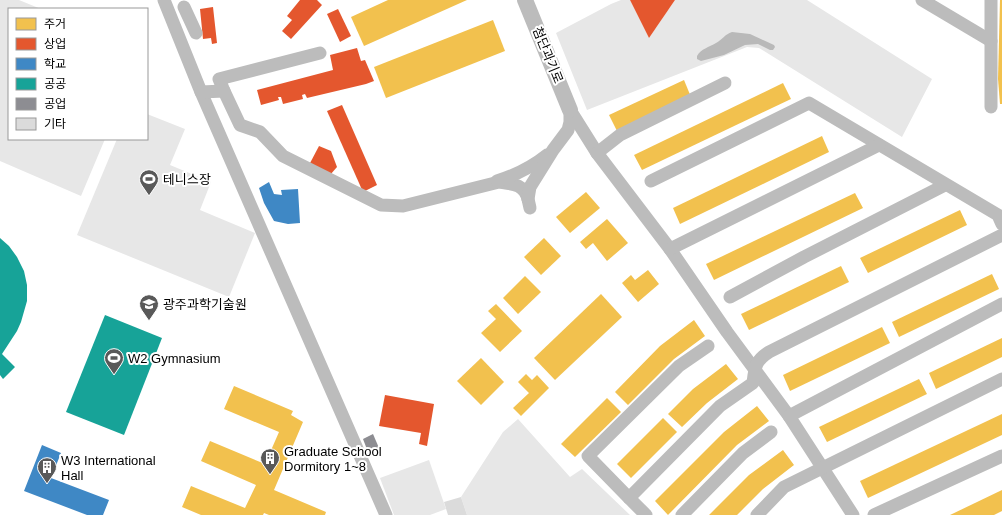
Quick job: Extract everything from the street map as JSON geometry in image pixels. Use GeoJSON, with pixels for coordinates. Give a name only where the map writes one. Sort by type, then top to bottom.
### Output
{"type":"FeatureCollection","features":[{"type":"Feature","properties":{"kind":"street"},"geometry":{"type":"LineString","coordinates":[[164,0],[202,92],[386,515]]}},
{"type":"Feature","properties":{"kind":"street","name":"첨단과기로"},"geometry":{"type":"LineString","coordinates":[[525,0],[570,110]]}},
{"type":"Feature","properties":{"kind":"street"},"geometry":{"type":"LineString","coordinates":[[922,0],[991,41]]}},
{"type":"Feature","properties":{"kind":"street"},"geometry":{"type":"LineString","coordinates":[[991,0],[991,107]]}},
{"type":"Feature","properties":{"kind":"street"},"geometry":{"type":"LineString","coordinates":[[171,18],[188,3],[196,33]]}},
{"type":"Feature","properties":{"kind":"street"},"geometry":{"type":"LineString","coordinates":[[320,53],[219,79],[240,125],[260,132],[283,156],[381,205],[403,206],[494,183],[525,170],[537,163],[553,150]]}},
{"type":"Feature","properties":{"kind":"street"},"geometry":{"type":"LineString","coordinates":[[597,153],[620,136],[725,83]]}},
{"type":"Feature","properties":{"kind":"street"},"geometry":{"type":"LineString","coordinates":[[202,92],[224,91]]}},
{"type":"Feature","properties":{"kind":"street"},"geometry":{"type":"LineString","coordinates":[[651,181],[809,104],[998,215],[1002,224]]}},
{"type":"Feature","properties":{"kind":"street"},"geometry":{"type":"LineString","coordinates":[[494,183],[512,184],[522,188],[526,192],[529,204],[530,187],[553,150],[568,130],[570,110]]}},
{"type":"Feature","properties":{"kind":"street"},"geometry":{"type":"LineString","coordinates":[[570,110],[597,153],[670,249],[726,332],[790,416],[853,515]]}},
{"type":"Feature","properties":{"kind":"street"},"geometry":{"type":"LineString","coordinates":[[670,249],[879,145]]}},
{"type":"Feature","properties":{"kind":"street"},"geometry":{"type":"LineString","coordinates":[[730,297],[804,257],[946,185]]}},
{"type":"Feature","properties":{"kind":"street"},"geometry":{"type":"LineString","coordinates":[[629,498],[720,406],[753,383],[755,370],[760,358],[769,352],[1002,235]]}},
{"type":"Feature","properties":{"kind":"street"},"geometry":{"type":"LineString","coordinates":[[790,416],[1002,304]]}},
{"type":"Feature","properties":{"kind":"street"},"geometry":{"type":"LineString","coordinates":[[646,515],[588,456],[679,366],[708,346]]}},
{"type":"Feature","properties":{"kind":"street"},"geometry":{"type":"LineString","coordinates":[[757,515],[784,487],[1002,379]]}},
{"type":"Feature","properties":{"kind":"street"},"geometry":{"type":"LineString","coordinates":[[682,515],[743,453],[771,432]]}},
{"type":"Feature","properties":{"kind":"street"},"geometry":{"type":"LineString","coordinates":[[874,515],[1002,456]]}},
{"type":"Feature","properties":{"kind":"shaded area"},"geometry":{"type":"Polygon","coordinates":[[[0,0],[19,0],[39,8],[8,8],[8,140],[105,140],[81,196],[0,161],[0,0]]]}},
{"type":"Feature","properties":{"kind":"shaded area"},"geometry":{"type":"Polygon","coordinates":[[[621,0],[630,0],[649,38],[675,0],[807,0],[932,79],[902,137],[759,48],[747,47],[587,110],[556,33],[621,0]]]}},
{"type":"Feature","properties":{"kind":"shaded area"},"geometry":{"type":"Polygon","coordinates":[[[732,32],[750,34],[774,45],[775,47],[773,50],[770,50],[758,44],[745,45],[724,55],[701,61],[697,59],[697,56],[705,48],[718,42],[727,34],[732,32]]]}},
{"type":"Feature","properties":{"kind":"shaded area","name":"테니스장"},"geometry":{"type":"Polygon","coordinates":[[[148,114],[185,129],[170,165],[211,182],[200,210],[255,233],[229,297],[77,235],[117,140],[148,140],[148,114]]]}},
{"type":"Feature","properties":{"kind":"shaded area"},"geometry":{"type":"Polygon","coordinates":[[[518,419],[570,477],[582,469],[630,515],[467,515],[461,497],[503,432],[518,419]]]}},
{"type":"Feature","properties":{"kind":"shaded area"},"geometry":{"type":"Polygon","coordinates":[[[429,460],[446,509],[430,515],[394,515],[380,478],[429,460]]]}},
{"type":"Feature","properties":{"kind":"building: 주거"},"geometry":{"type":"Polygon","coordinates":[[[388,0],[467,0],[364,46],[351,17],[388,0]]]}},
{"type":"Feature","properties":{"kind":"building: 주거"},"geometry":{"type":"Polygon","coordinates":[[[1000,0],[1002,0],[1002,104],[1000,104],[998,79],[1000,0]]]}},
{"type":"Feature","properties":{"kind":"building: 주거"},"geometry":{"type":"Polygon","coordinates":[[[493,20],[505,51],[386,98],[374,67],[493,20]]]}},
{"type":"Feature","properties":{"kind":"building: 주거"},"geometry":{"type":"Polygon","coordinates":[[[684,80],[691,97],[617,131],[609,115],[684,80]]]}},
{"type":"Feature","properties":{"kind":"building: 주거"},"geometry":{"type":"Polygon","coordinates":[[[783,83],[791,99],[642,170],[634,155],[783,83]]]}},
{"type":"Feature","properties":{"kind":"building: 주거"},"geometry":{"type":"Polygon","coordinates":[[[822,136],[829,152],[680,224],[673,208],[822,136]]]}},
{"type":"Feature","properties":{"kind":"building: 주거"},"geometry":{"type":"Polygon","coordinates":[[[586,192],[600,208],[570,233],[556,217],[586,192]]]}},
{"type":"Feature","properties":{"kind":"building: 주거"},"geometry":{"type":"Polygon","coordinates":[[[855,193],[863,208],[714,280],[706,264],[855,193]]]}},
{"type":"Feature","properties":{"kind":"building: 주거"},"geometry":{"type":"Polygon","coordinates":[[[960,210],[967,225],[868,273],[860,258],[960,210]]]}},
{"type":"Feature","properties":{"kind":"building: 주거"},"geometry":{"type":"Polygon","coordinates":[[[607,219],[628,243],[607,261],[593,243],[586,249],[580,242],[607,219]]]}},
{"type":"Feature","properties":{"kind":"building: 주거"},"geometry":{"type":"Polygon","coordinates":[[[544,238],[561,256],[541,275],[524,257],[544,238]]]}},
{"type":"Feature","properties":{"kind":"building: 주거"},"geometry":{"type":"Polygon","coordinates":[[[841,266],[849,282],[749,330],[741,314],[841,266]]]}},
{"type":"Feature","properties":{"kind":"building: 주거"},"geometry":{"type":"Polygon","coordinates":[[[648,270],[659,284],[638,302],[622,283],[631,275],[635,280],[648,270]]]}},
{"type":"Feature","properties":{"kind":"building: 주거"},"geometry":{"type":"Polygon","coordinates":[[[992,274],[999,289],[899,337],[892,322],[992,274]]]}},
{"type":"Feature","properties":{"kind":"building: 주거"},"geometry":{"type":"Polygon","coordinates":[[[525,276],[541,292],[518,314],[503,298],[525,276]]]}},
{"type":"Feature","properties":{"kind":"building: 주거"},"geometry":{"type":"Polygon","coordinates":[[[601,294],[622,317],[555,380],[534,358],[601,294]]]}},
{"type":"Feature","properties":{"kind":"building: 주거"},"geometry":{"type":"Polygon","coordinates":[[[496,304],[522,331],[500,352],[481,333],[496,319],[488,311],[496,304]]]}},
{"type":"Feature","properties":{"kind":"building: 주거"},"geometry":{"type":"Polygon","coordinates":[[[694,320],[705,336],[674,359],[628,405],[615,392],[660,346],[694,320]]]}},
{"type":"Feature","properties":{"kind":"building: 주거"},"geometry":{"type":"Polygon","coordinates":[[[882,327],[890,343],[790,391],[783,375],[882,327]]]}},
{"type":"Feature","properties":{"kind":"building: 주거"},"geometry":{"type":"Polygon","coordinates":[[[1002,338],[1002,357],[936,389],[929,373],[1002,338]]]}},
{"type":"Feature","properties":{"kind":"building: 주거"},"geometry":{"type":"Polygon","coordinates":[[[481,358],[504,382],[481,405],[457,381],[481,358]]]}},
{"type":"Feature","properties":{"kind":"building: 주거"},"geometry":{"type":"Polygon","coordinates":[[[726,364],[738,379],[707,403],[682,427],[668,414],[693,389],[726,364]]]}},
{"type":"Feature","properties":{"kind":"building: 주거"},"geometry":{"type":"Polygon","coordinates":[[[526,374],[532,380],[537,375],[549,388],[521,416],[513,408],[529,393],[518,382],[526,374]]]}},
{"type":"Feature","properties":{"kind":"building: 주거"},"geometry":{"type":"Polygon","coordinates":[[[919,379],[927,394],[827,442],[819,427],[919,379]]]}},
{"type":"Feature","properties":{"kind":"building: 주거"},"geometry":{"type":"Polygon","coordinates":[[[234,386],[293,411],[291,415],[303,422],[274,490],[326,512],[325,515],[269,515],[264,513],[263,515],[201,515],[182,507],[191,486],[245,508],[256,485],[201,461],[210,441],[265,464],[279,432],[224,409],[234,386]]]}},
{"type":"Feature","properties":{"kind":"building: 주거"},"geometry":{"type":"Polygon","coordinates":[[[607,398],[621,412],[575,457],[561,444],[607,398]]]}},
{"type":"Feature","properties":{"kind":"building: 주거"},"geometry":{"type":"Polygon","coordinates":[[[757,406],[769,421],[737,445],[668,515],[655,501],[724,432],[757,406]]]}},
{"type":"Feature","properties":{"kind":"building: 주거"},"geometry":{"type":"Polygon","coordinates":[[[1002,414],[1002,435],[868,498],[860,481],[1002,414]]]}},
{"type":"Feature","properties":{"kind":"building: 주거"},"geometry":{"type":"Polygon","coordinates":[[[663,418],[677,432],[631,478],[617,464],[663,418]]]}},
{"type":"Feature","properties":{"kind":"building: 주거"},"geometry":{"type":"Polygon","coordinates":[[[783,450],[794,465],[763,489],[737,515],[709,515],[749,475],[783,450]]]}},
{"type":"Feature","properties":{"kind":"building: 주거"},"geometry":{"type":"Polygon","coordinates":[[[1002,490],[1002,511],[994,515],[950,515],[1002,490]]]}},
{"type":"Feature","properties":{"kind":"building: 상업"},"geometry":{"type":"Polygon","coordinates":[[[300,0],[317,0],[322,5],[291,39],[282,31],[292,20],[287,16],[300,0]]]}},
{"type":"Feature","properties":{"kind":"building: 상업"},"geometry":{"type":"Polygon","coordinates":[[[630,0],[675,0],[649,38],[630,0]]]}},
{"type":"Feature","properties":{"kind":"building: 상업"},"geometry":{"type":"Polygon","coordinates":[[[213,7],[217,43],[212,44],[211,38],[203,39],[200,9],[213,7]]]}},
{"type":"Feature","properties":{"kind":"building: 상업"},"geometry":{"type":"Polygon","coordinates":[[[338,9],[351,36],[340,42],[327,14],[338,9]]]}},
{"type":"Feature","properties":{"kind":"building: 상업"},"geometry":{"type":"Polygon","coordinates":[[[357,48],[361,61],[365,60],[374,81],[307,98],[305,94],[302,95],[303,99],[283,104],[281,97],[278,97],[279,100],[261,105],[257,90],[333,70],[330,55],[357,48]]]}},
{"type":"Feature","properties":{"kind":"building: 상업"},"geometry":{"type":"Polygon","coordinates":[[[342,105],[377,185],[363,192],[327,111],[342,105]]]}},
{"type":"Feature","properties":{"kind":"building: 상업"},"geometry":{"type":"Polygon","coordinates":[[[319,146],[331,151],[337,167],[330,175],[309,165],[319,146]]]}},
{"type":"Feature","properties":{"kind":"building: 상업"},"geometry":{"type":"Polygon","coordinates":[[[385,395],[434,404],[427,446],[419,444],[421,433],[379,426],[385,395]]]}},
{"type":"Feature","properties":{"kind":"building: 학교"},"geometry":{"type":"Polygon","coordinates":[[[269,182],[274,194],[282,195],[281,190],[298,189],[300,223],[288,224],[274,221],[264,203],[259,188],[269,182]]]}},
{"type":"Feature","properties":{"kind":"building: 학교","name":"W3 International Hall"},"geometry":{"type":"Polygon","coordinates":[[[42,445],[61,453],[51,478],[109,500],[103,515],[87,515],[24,491],[42,445]]]}},
{"type":"Feature","properties":{"kind":"building: 공공"},"geometry":{"type":"Polygon","coordinates":[[[0,238],[9,246],[17,257],[24,271],[27,285],[27,301],[21,322],[2,354],[15,367],[3,379],[0,375],[0,238]]]}},
{"type":"Feature","properties":{"kind":"building: 공공","name":"W2 Gymnasium"},"geometry":{"type":"Polygon","coordinates":[[[105,315],[162,338],[124,435],[66,412],[105,315]]]}},
{"type":"Feature","properties":{"kind":"building: 공업"},"geometry":{"type":"Polygon","coordinates":[[[373,434],[379,448],[368,452],[363,439],[373,434]]]}},
{"type":"Feature","properties":{"kind":"building: 기타"},"geometry":{"type":"Polygon","coordinates":[[[461,497],[467,515],[448,515],[444,502],[461,497]]]}},
{"type":"Feature","properties":{"kind":"place","name":"테니스장"},"geometry":{"type":"Point","coordinates":[149,196]}},
{"type":"Feature","properties":{"kind":"place","name":"광주과학기술원"},"geometry":{"type":"Point","coordinates":[149,321]}},
{"type":"Feature","properties":{"kind":"place","name":"W2 Gymnasium"},"geometry":{"type":"Point","coordinates":[114,375]}},
{"type":"Feature","properties":{"kind":"place","name":"Graduate School Dormitory 1~8"},"geometry":{"type":"Point","coordinates":[270,475]}},
{"type":"Feature","properties":{"kind":"place","name":"W3 International Hall"},"geometry":{"type":"Point","coordinates":[47,484]}}]}
